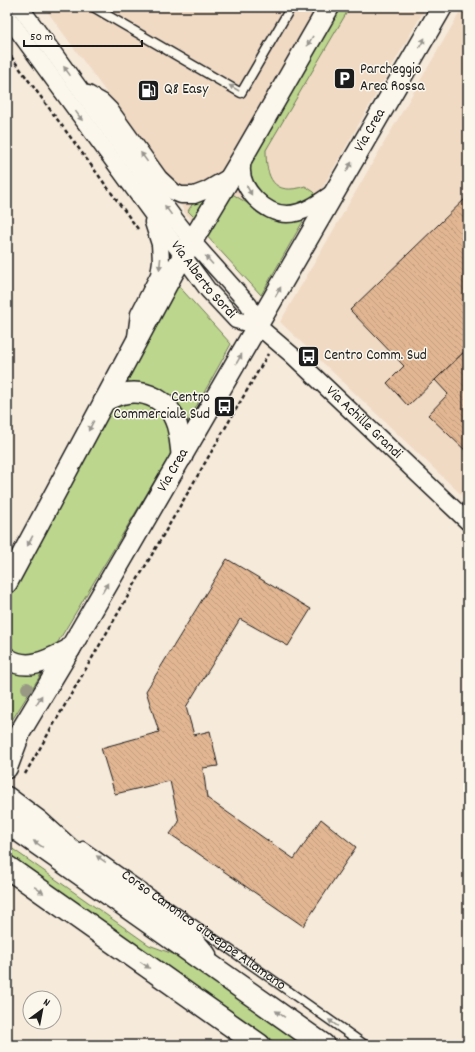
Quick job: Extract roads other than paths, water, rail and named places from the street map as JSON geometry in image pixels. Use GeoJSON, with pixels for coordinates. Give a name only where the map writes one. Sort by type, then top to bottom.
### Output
{"type":"FeatureCollection","features":[{"type":"Feature","properties":{"kind":"main road","name":"Corso Canonico Giuseppe Allamano"},"geometry":{"type":"LineString","coordinates":[[7,822],[323,1045]]}},
{"type":"Feature","properties":{"kind":"main road"},"geometry":{"type":"LineString","coordinates":[[7,867],[259,1045]]}},
{"type":"Feature","properties":{"kind":"street","name":"Via Crea"},"geometry":{"type":"LineString","coordinates":[[7,583],[188,248],[245,153],[329,7]]}},
{"type":"Feature","properties":{"kind":"street","name":"Via Crea"},"geometry":{"type":"LineString","coordinates":[[7,768],[13,740],[70,649],[442,7]]}},
{"type":"Feature","properties":{"kind":"street","name":"Via Alberto Sordi"},"geometry":{"type":"LineString","coordinates":[[188,248],[174,218],[22,9],[9,18],[150,213],[249,305],[258,326]]}},
{"type":"Feature","properties":{"kind":"street","name":"Via Alberto Sordi"},"geometry":{"type":"LineString","coordinates":[[80,89],[102,102],[110,110],[159,178],[174,192],[181,195],[194,195],[207,190],[231,176]]}},
{"type":"Feature","properties":{"kind":"street","name":"Via Crea"},"geometry":{"type":"LineString","coordinates":[[245,153],[242,168],[244,181],[251,195],[261,205],[275,212],[287,214],[303,211],[312,207],[335,191]]}},
{"type":"Feature","properties":{"kind":"street","name":"Via Crea"},"geometry":{"type":"LineString","coordinates":[[136,342],[139,314],[159,275],[161,260],[160,244],[150,213]]}},
{"type":"Feature","properties":{"kind":"street","name":"Via Achille Grandi"},"geometry":{"type":"LineString","coordinates":[[258,326],[276,341],[468,522]]}},
{"type":"Feature","properties":{"kind":"street"},"geometry":{"type":"LineString","coordinates":[[104,401],[116,395],[136,392],[146,394],[162,403],[170,410],[175,419],[179,432],[182,456]]}},
{"type":"Feature","properties":{"kind":"street"},"geometry":{"type":"LineString","coordinates":[[7,658],[26,665],[36,664],[49,660],[70,649]]}},
{"type":"Feature","properties":{"kind":"street"},"geometry":{"type":"LineString","coordinates":[[8,798],[39,821],[70,849],[177,927],[194,941],[221,973]]}},
{"type":"Feature","properties":{"kind":"lane"},"geometry":{"type":"LineString","coordinates":[[94,7],[242,93],[291,7]]}},
{"type":"Feature","properties":{"kind":"lane","name":"Corso Canonico Giuseppe Allamano"},"geometry":{"type":"LineString","coordinates":[[39,821],[82,846],[365,1045]]}},
{"type":"Feature","properties":{"kind":"place","name":"Parcheggio Area Rossa"},"geometry":{"type":"Point","coordinates":[344,79]}},
{"type":"Feature","properties":{"kind":"place","name":"Q8 Easy"},"geometry":{"type":"Point","coordinates":[149,90]}},
{"type":"Feature","properties":{"kind":"place","name":"Centro Comm. Sud"},"geometry":{"type":"Point","coordinates":[309,356]}},
{"type":"Feature","properties":{"kind":"place","name":"Centro Commerciale Sud"},"geometry":{"type":"Point","coordinates":[225,407]}}]}
